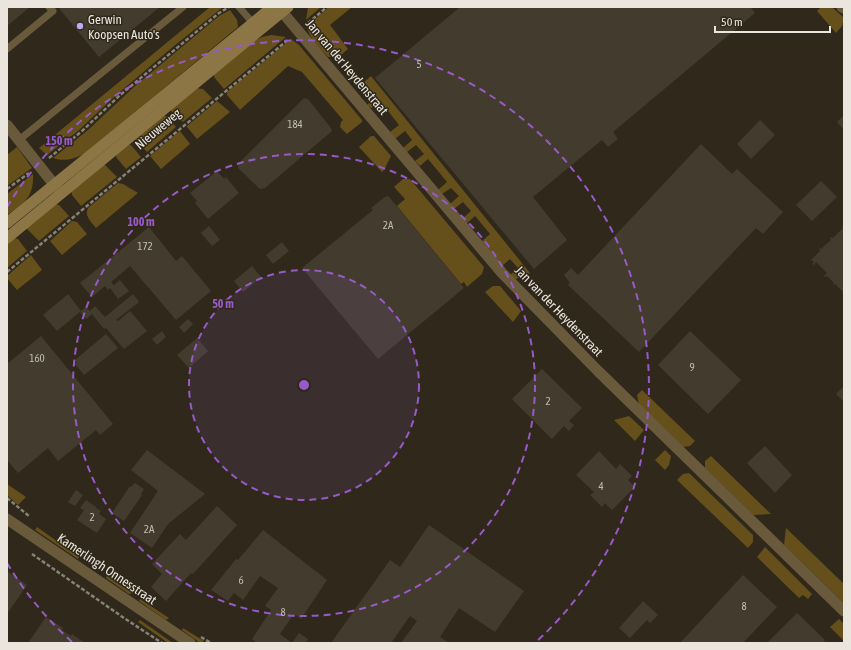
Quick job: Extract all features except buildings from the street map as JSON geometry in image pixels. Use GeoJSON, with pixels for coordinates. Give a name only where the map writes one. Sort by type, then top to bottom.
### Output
{"type":"FeatureCollection","features":[{"type":"Feature","properties":{"kind":"main road","name":"Nieuweweg"},"geometry":{"type":"LineString","coordinates":[[7,223],[253,23],[280,8]]}},
{"type":"Feature","properties":{"kind":"main road","name":"Nieuweweg"},"geometry":{"type":"LineString","coordinates":[[7,238],[280,8]]}},
{"type":"Feature","properties":{"kind":"street","name":"Jan van der Heydenstraat"},"geometry":{"type":"LineString","coordinates":[[280,8],[502,273],[598,371],[844,611]]}},
{"type":"Feature","properties":{"kind":"street"},"geometry":{"type":"LineString","coordinates":[[7,125],[62,193]]}},
{"type":"Feature","properties":{"kind":"street","name":"Kamerlingh Onnesstraat"},"geometry":{"type":"LineString","coordinates":[[7,519],[190,643]]}},
{"type":"Feature","properties":{"kind":"lane"},"geometry":{"type":"LineString","coordinates":[[7,49],[52,11],[49,7]]}},
{"type":"Feature","properties":{"kind":"lane"},"geometry":{"type":"LineString","coordinates":[[19,140],[183,7]]}},
{"type":"Feature","properties":{"kind":"lane"},"geometry":{"type":"LineString","coordinates":[[239,7],[253,23]]}},
{"type":"Feature","properties":{"kind":"path"},"geometry":{"type":"LineString","coordinates":[[7,190],[82,131],[119,96],[219,13],[229,7]]}},
{"type":"Feature","properties":{"kind":"path","name":"Nieuweweg"},"geometry":{"type":"LineString","coordinates":[[7,272],[327,7]]}},
{"type":"Feature","properties":{"kind":"path"},"geometry":{"type":"LineString","coordinates":[[30,552],[162,643]]}},
{"type":"Feature","properties":{"kind":"shaded area"},"geometry":{"type":"Polygon","coordinates":[[[210,7],[223,7],[174,46],[114,97],[78,131],[47,155],[39,148],[210,7]]]}},
{"type":"Feature","properties":{"kind":"shaded area"},"geometry":{"type":"Polygon","coordinates":[[[308,7],[321,7],[306,20],[308,7]]]}},
{"type":"Feature","properties":{"kind":"shaded area"},"geometry":{"type":"Polygon","coordinates":[[[329,7],[352,7],[330,25],[348,49],[340,56],[328,57],[318,47],[308,31],[307,26],[329,7]]]}},
{"type":"Feature","properties":{"kind":"shaded area"},"geometry":{"type":"Polygon","coordinates":[[[821,7],[832,7],[844,18],[842,26],[836,33],[817,11],[821,7]]]}},
{"type":"Feature","properties":{"kind":"shaded area"},"geometry":{"type":"Polygon","coordinates":[[[230,10],[237,20],[238,27],[84,154],[69,159],[61,160],[53,158],[88,130],[134,87],[219,16],[230,10]]]}},
{"type":"Feature","properties":{"kind":"shaded area"},"geometry":{"type":"Polygon","coordinates":[[[271,35],[286,37],[224,89],[214,77],[214,73],[252,42],[262,37],[271,35]]]}},
{"type":"Feature","properties":{"kind":"shaded area"},"geometry":{"type":"Polygon","coordinates":[[[291,39],[299,45],[362,120],[362,122],[347,134],[340,127],[343,120],[302,72],[288,66],[240,110],[227,95],[227,92],[291,39]]]}},
{"type":"Feature","properties":{"kind":"shaded area"},"geometry":{"type":"Polygon","coordinates":[[[371,76],[530,273],[516,279],[512,279],[509,276],[518,268],[510,259],[502,266],[481,242],[490,234],[475,216],[466,224],[462,219],[471,211],[463,202],[454,209],[450,204],[459,196],[451,188],[442,194],[438,190],[447,182],[428,159],[420,166],[415,161],[424,154],[416,145],[407,152],[403,148],[412,140],[405,131],[395,139],[390,132],[399,125],[381,102],[371,108],[367,105],[376,97],[364,82],[371,76]]]}},
{"type":"Feature","properties":{"kind":"shaded area"},"geometry":{"type":"Polygon","coordinates":[[[195,88],[203,89],[212,98],[183,122],[171,111],[171,108],[195,88]]]}},
{"type":"Feature","properties":{"kind":"shaded area"},"geometry":{"type":"Polygon","coordinates":[[[217,101],[230,112],[197,139],[187,126],[217,101]]]}},
{"type":"Feature","properties":{"kind":"shaded area"},"geometry":{"type":"Polygon","coordinates":[[[162,115],[168,117],[176,127],[147,152],[136,140],[136,136],[162,115]]]}},
{"type":"Feature","properties":{"kind":"shaded area"},"geometry":{"type":"Polygon","coordinates":[[[180,131],[190,144],[161,169],[150,156],[180,131]]]}},
{"type":"Feature","properties":{"kind":"shaded area"},"geometry":{"type":"Polygon","coordinates":[[[371,136],[374,136],[391,156],[382,172],[359,147],[371,136]]]}},
{"type":"Feature","properties":{"kind":"shaded area"},"geometry":{"type":"Polygon","coordinates":[[[127,144],[131,145],[141,157],[126,169],[116,157],[117,153],[127,144]]]}},
{"type":"Feature","properties":{"kind":"shaded area"},"geometry":{"type":"Polygon","coordinates":[[[17,147],[32,168],[7,186],[7,155],[17,147]]]}},
{"type":"Feature","properties":{"kind":"shaded area"},"geometry":{"type":"Polygon","coordinates":[[[104,164],[117,177],[81,206],[72,195],[71,190],[104,164]]]}},
{"type":"Feature","properties":{"kind":"shaded area"},"geometry":{"type":"Polygon","coordinates":[[[33,174],[32,188],[27,198],[19,207],[7,215],[7,194],[33,174]]]}},
{"type":"Feature","properties":{"kind":"shaded area"},"geometry":{"type":"Polygon","coordinates":[[[403,179],[410,179],[484,267],[482,274],[467,287],[464,282],[461,284],[397,206],[405,199],[394,187],[403,179]]]}},
{"type":"Feature","properties":{"kind":"shaded area"},"geometry":{"type":"Polygon","coordinates":[[[118,183],[123,184],[138,193],[96,228],[88,218],[87,210],[118,183]]]}},
{"type":"Feature","properties":{"kind":"shaded area"},"geometry":{"type":"Polygon","coordinates":[[[55,204],[59,205],[69,216],[39,241],[27,229],[27,227],[55,204]]]}},
{"type":"Feature","properties":{"kind":"shaded area"},"geometry":{"type":"Polygon","coordinates":[[[72,221],[77,222],[87,234],[62,255],[50,241],[72,221]]]}},
{"type":"Feature","properties":{"kind":"shaded area"},"geometry":{"type":"Polygon","coordinates":[[[14,238],[18,239],[27,251],[7,268],[7,243],[14,238]]]}},
{"type":"Feature","properties":{"kind":"shaded area"},"geometry":{"type":"Polygon","coordinates":[[[31,255],[42,270],[17,290],[7,276],[31,255]]]}},
{"type":"Feature","properties":{"kind":"shaded area"},"geometry":{"type":"Polygon","coordinates":[[[493,286],[500,286],[521,311],[513,322],[485,292],[493,286]]]}},
{"type":"Feature","properties":{"kind":"shaded area"},"geometry":{"type":"Polygon","coordinates":[[[642,390],[695,441],[690,446],[683,447],[639,405],[637,395],[642,390]]]}},
{"type":"Feature","properties":{"kind":"shaded area"},"geometry":{"type":"Polygon","coordinates":[[[629,416],[644,430],[635,441],[614,420],[629,416]]]}},
{"type":"Feature","properties":{"kind":"shaded area"},"geometry":{"type":"Polygon","coordinates":[[[665,450],[671,456],[669,465],[665,470],[655,460],[665,450]]]}},
{"type":"Feature","properties":{"kind":"shaded area"},"geometry":{"type":"Polygon","coordinates":[[[711,456],[771,514],[753,515],[705,468],[705,461],[711,456]]]}},
{"type":"Feature","properties":{"kind":"shaded area"},"geometry":{"type":"Polygon","coordinates":[[[689,473],[753,535],[753,542],[748,548],[677,480],[683,474],[689,473]]]}},
{"type":"Feature","properties":{"kind":"shaded area"},"geometry":{"type":"Polygon","coordinates":[[[7,484],[26,497],[18,505],[7,495],[7,484]]]}},
{"type":"Feature","properties":{"kind":"shaded area"},"geometry":{"type":"Polygon","coordinates":[[[37,527],[79,557],[78,559],[35,530],[37,527]]]}},
{"type":"Feature","properties":{"kind":"shaded area"},"geometry":{"type":"Polygon","coordinates":[[[786,528],[844,584],[844,603],[784,545],[786,528]]]}},
{"type":"Feature","properties":{"kind":"shaded area"},"geometry":{"type":"Polygon","coordinates":[[[765,547],[812,594],[808,599],[803,595],[799,598],[757,557],[765,547]]]}},
{"type":"Feature","properties":{"kind":"shaded area"},"geometry":{"type":"Polygon","coordinates":[[[107,576],[132,593],[129,594],[106,578],[107,576]]]}},
{"type":"Feature","properties":{"kind":"shaded area"},"geometry":{"type":"Polygon","coordinates":[[[140,599],[169,618],[166,620],[139,601],[140,599]]]}},
{"type":"Feature","properties":{"kind":"shaded area"},"geometry":{"type":"Polygon","coordinates":[[[839,619],[844,624],[844,641],[830,627],[839,619]]]}},
{"type":"Feature","properties":{"kind":"shaded area"},"geometry":{"type":"Polygon","coordinates":[[[140,620],[173,643],[168,643],[138,622],[140,620]]]}},
{"type":"Feature","properties":{"kind":"shaded area"},"geometry":{"type":"Polygon","coordinates":[[[183,628],[204,641],[200,643],[182,630],[183,628]]]}},
{"type":"Feature","properties":{"kind":"place","name":"Gerwin Koopsen Auto's"},"geometry":{"type":"Point","coordinates":[80,26]}}]}
